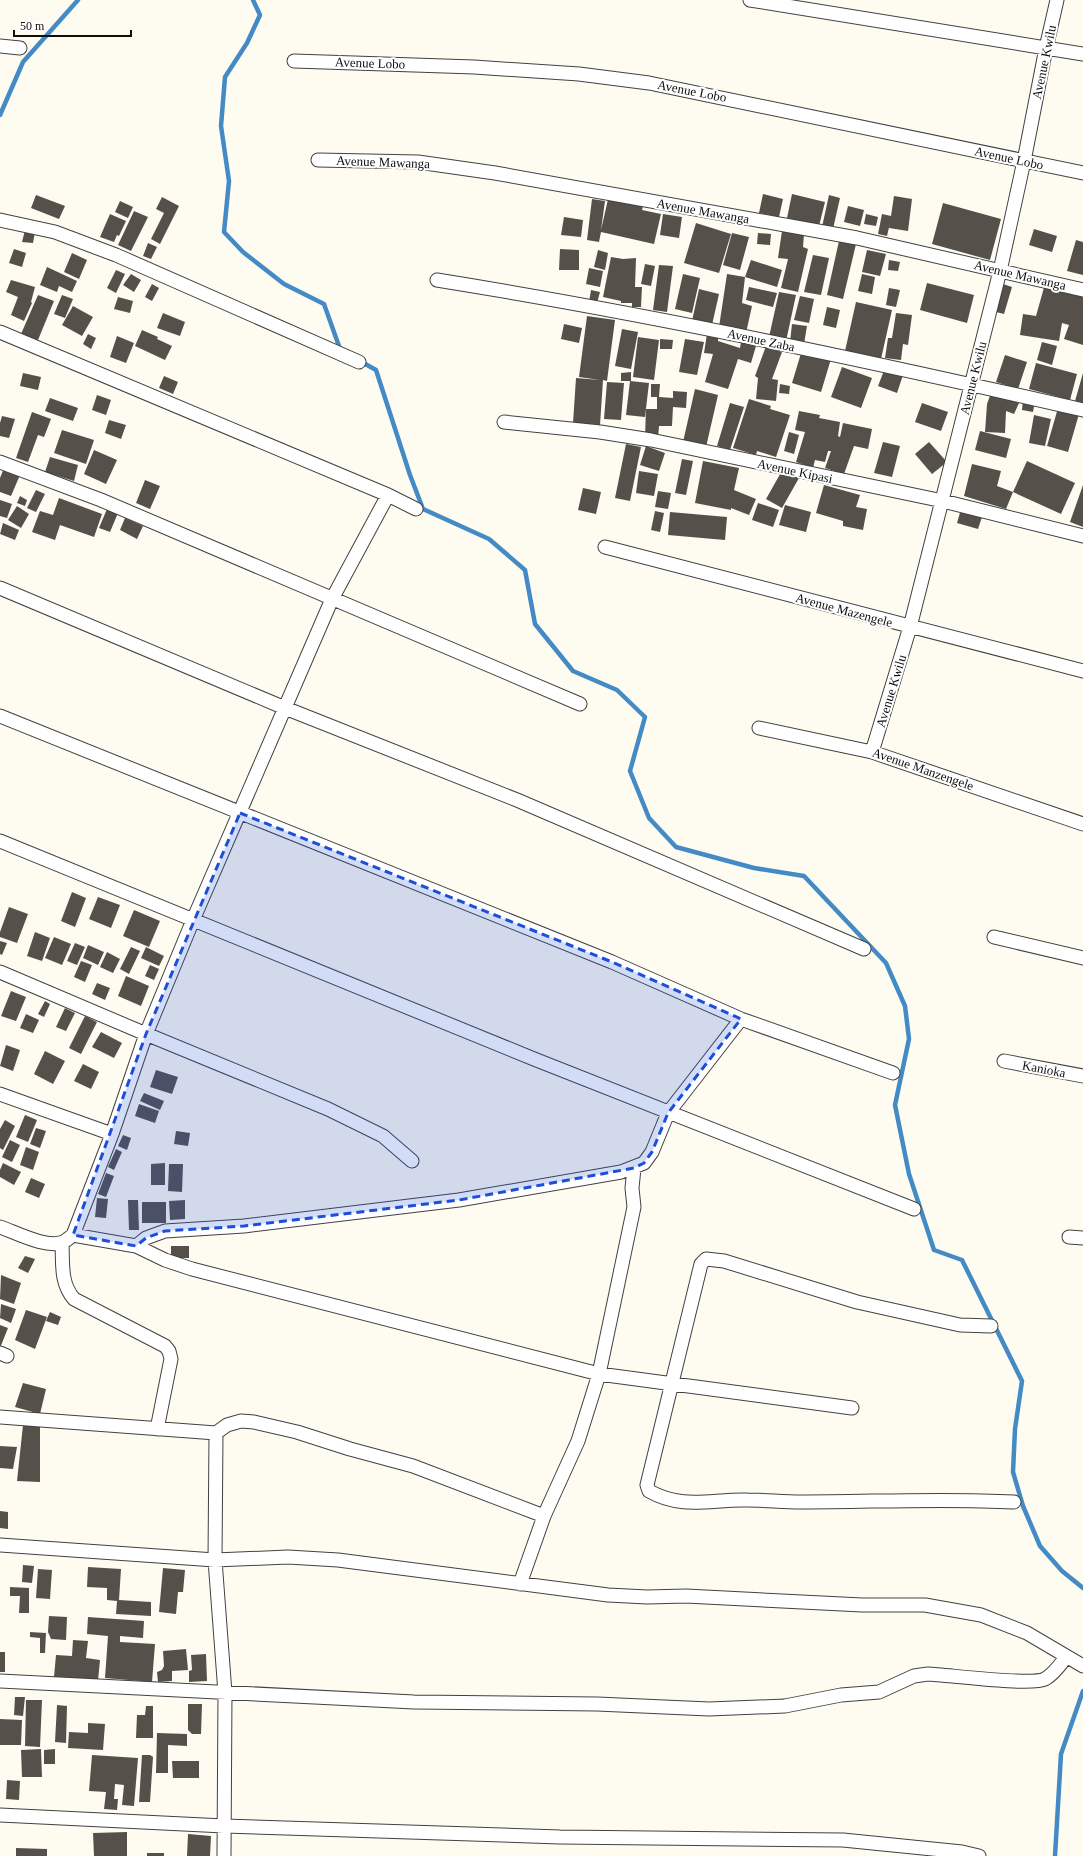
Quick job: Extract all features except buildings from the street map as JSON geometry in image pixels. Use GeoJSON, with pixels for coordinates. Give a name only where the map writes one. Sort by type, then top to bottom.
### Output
{"type":"FeatureCollection","features":[{"type":"Feature","properties":{"kind":"street"},"geometry":{"type":"LineString","coordinates":[[750,0],[1083,54]]}},
{"type":"Feature","properties":{"kind":"street","name":"Avenue Kwilu"},"geometry":{"type":"LineString","coordinates":[[872,752],[910,627],[1000,271],[1057,0]]}},
{"type":"Feature","properties":{"kind":"street"},"geometry":{"type":"LineString","coordinates":[[0,46],[20,48]]}},
{"type":"Feature","properties":{"kind":"street","name":"Avenue Lobo"},"geometry":{"type":"LineString","coordinates":[[294,60],[474,67],[579,74],[649,83],[1083,173]]}},
{"type":"Feature","properties":{"kind":"street","name":"Avenue Mawanga"},"geometry":{"type":"LineString","coordinates":[[318,160],[418,162],[480,171],[857,238],[1083,290]]}},
{"type":"Feature","properties":{"kind":"street"},"geometry":{"type":"LineString","coordinates":[[0,220],[56,232],[116,255],[359,362]]}},
{"type":"Feature","properties":{"kind":"street","name":"Avenue Zaba"},"geometry":{"type":"LineString","coordinates":[[437,280],[569,301],[972,384],[1083,410]]}},
{"type":"Feature","properties":{"kind":"street"},"geometry":{"type":"LineString","coordinates":[[0,332],[388,495],[416,509]]}},
{"type":"Feature","properties":{"kind":"street","name":"Avenue Kipasi"},"geometry":{"type":"LineString","coordinates":[[504,422],[600,432],[651,440],[943,501],[1083,536]]}},
{"type":"Feature","properties":{"kind":"street"},"geometry":{"type":"LineString","coordinates":[[0,462],[102,500],[580,704]]}},
{"type":"Feature","properties":{"kind":"street"},"geometry":{"type":"LineString","coordinates":[[157,1428],[171,1359],[169,1351],[165,1346],[74,1299],[67,1292],[64,1284],[68,1239],[112,1134],[146,1034],[193,920],[332,599],[388,495]]}},
{"type":"Feature","properties":{"kind":"street","name":"Avenue Mazengele"},"geometry":{"type":"LineString","coordinates":[[605,547],[1083,672]]}},
{"type":"Feature","properties":{"kind":"street"},"geometry":{"type":"LineString","coordinates":[[0,588],[285,708],[517,800],[864,949]]}},
{"type":"Feature","properties":{"kind":"street"},"geometry":{"type":"LineString","coordinates":[[0,716],[612,962],[741,1019],[893,1073]]}},
{"type":"Feature","properties":{"kind":"street","name":"Avenue Manzengele"},"geometry":{"type":"LineString","coordinates":[[759,728],[872,752],[1083,824]]}},
{"type":"Feature","properties":{"kind":"street"},"geometry":{"type":"LineString","coordinates":[[0,842],[668,1112],[914,1209]]}},
{"type":"Feature","properties":{"kind":"street"},"geometry":{"type":"LineString","coordinates":[[994,938],[1083,958]]}},
{"type":"Feature","properties":{"kind":"street"},"geometry":{"type":"LineString","coordinates":[[0,972],[328,1109],[383,1136],[412,1161]]}},
{"type":"Feature","properties":{"kind":"street"},"geometry":{"type":"LineString","coordinates":[[136,1246],[146,1238],[165,1231],[244,1226],[459,1200],[634,1168],[644,1163],[652,1152],[668,1112],[741,1019]]}},
{"type":"Feature","properties":{"kind":"street","name":"Kanioka"},"geometry":{"type":"LineString","coordinates":[[1004,1061],[1083,1076]]}},
{"type":"Feature","properties":{"kind":"street"},"geometry":{"type":"LineString","coordinates":[[0,1094],[112,1134]]}},
{"type":"Feature","properties":{"kind":"street"},"geometry":{"type":"LineString","coordinates":[[520,1584],[544,1516],[578,1441],[598,1374],[634,1207],[632,1188],[634,1168]]}},
{"type":"Feature","properties":{"kind":"street"},"geometry":{"type":"LineString","coordinates":[[0,1226],[39,1242],[51,1244],[68,1239],[136,1246],[165,1260],[192,1270],[598,1374],[852,1408]]}},
{"type":"Feature","properties":{"kind":"street"},"geometry":{"type":"LineString","coordinates":[[1069,1237],[1083,1238]]}},
{"type":"Feature","properties":{"kind":"street"},"geometry":{"type":"LineString","coordinates":[[991,1326],[960,1325],[857,1302],[724,1262],[706,1259],[702,1264],[647,1485],[649,1491],[660,1497],[696,1504],[744,1500],[800,1502],[938,1499],[1014,1502]]}},
{"type":"Feature","properties":{"kind":"street"},"geometry":{"type":"LineString","coordinates":[[0,1417],[216,1433],[227,1425],[241,1421],[254,1422],[297,1432],[350,1450],[413,1466],[544,1516]]}},
{"type":"Feature","properties":{"kind":"street"},"geometry":{"type":"LineString","coordinates":[[216,1433],[215,1560],[226,1693],[224,1856]]}},
{"type":"Feature","properties":{"kind":"street"},"geometry":{"type":"LineString","coordinates":[[0,1545],[215,1560],[288,1557],[338,1560],[608,1595],[647,1597],[686,1596],[862,1605],[925,1605],[981,1615],[1028,1633],[1082,1666]]}},
{"type":"Feature","properties":{"kind":"street"},"geometry":{"type":"LineString","coordinates":[[0,1681],[414,1702],[597,1704],[709,1709],[785,1706],[841,1695],[879,1692],[914,1676],[928,1674],[1020,1681],[1044,1680],[1054,1672],[1066,1657]]}},
{"type":"Feature","properties":{"kind":"street"},"geometry":{"type":"LineString","coordinates":[[0,1815],[224,1826],[560,1838],[843,1840],[962,1852],[979,1856]]}},
{"type":"Feature","properties":{"kind":"highlighted area"},"geometry":{"type":"Polygon","coordinates":[[[240,813],[612,962],[741,1019],[668,1113],[652,1152],[644,1163],[634,1168],[459,1200],[244,1226],[165,1231],[146,1238],[136,1246],[73,1235],[146,1034],[240,813]]]}},
{"type":"Feature","properties":{"kind":"waterway"},"geometry":{"type":"LineString","coordinates":[[0,115],[23,62],[78,0]]}},
{"type":"Feature","properties":{"kind":"waterway"},"geometry":{"type":"LineString","coordinates":[[253,0],[260,15],[247,43],[225,77],[221,126],[229,181],[224,232],[243,252],[284,284],[324,304],[340,349]]}},
{"type":"Feature","properties":{"kind":"waterway"},"geometry":{"type":"LineString","coordinates":[[360,361],[376,370],[410,475],[423,509],[489,539],[525,570],[535,624],[573,671],[617,690],[645,717],[630,771],[649,818],[676,847],[754,868],[804,876],[886,963],[905,1006],[909,1039],[895,1105],[909,1174],[934,1250],[962,1260],[1022,1381],[1015,1429],[1013,1472],[1023,1506],[1040,1546],[1062,1571],[1083,1588]]}},
{"type":"Feature","properties":{"kind":"waterway"},"geometry":{"type":"LineString","coordinates":[[1055,1856],[1061,1754],[1083,1691]]}}]}
